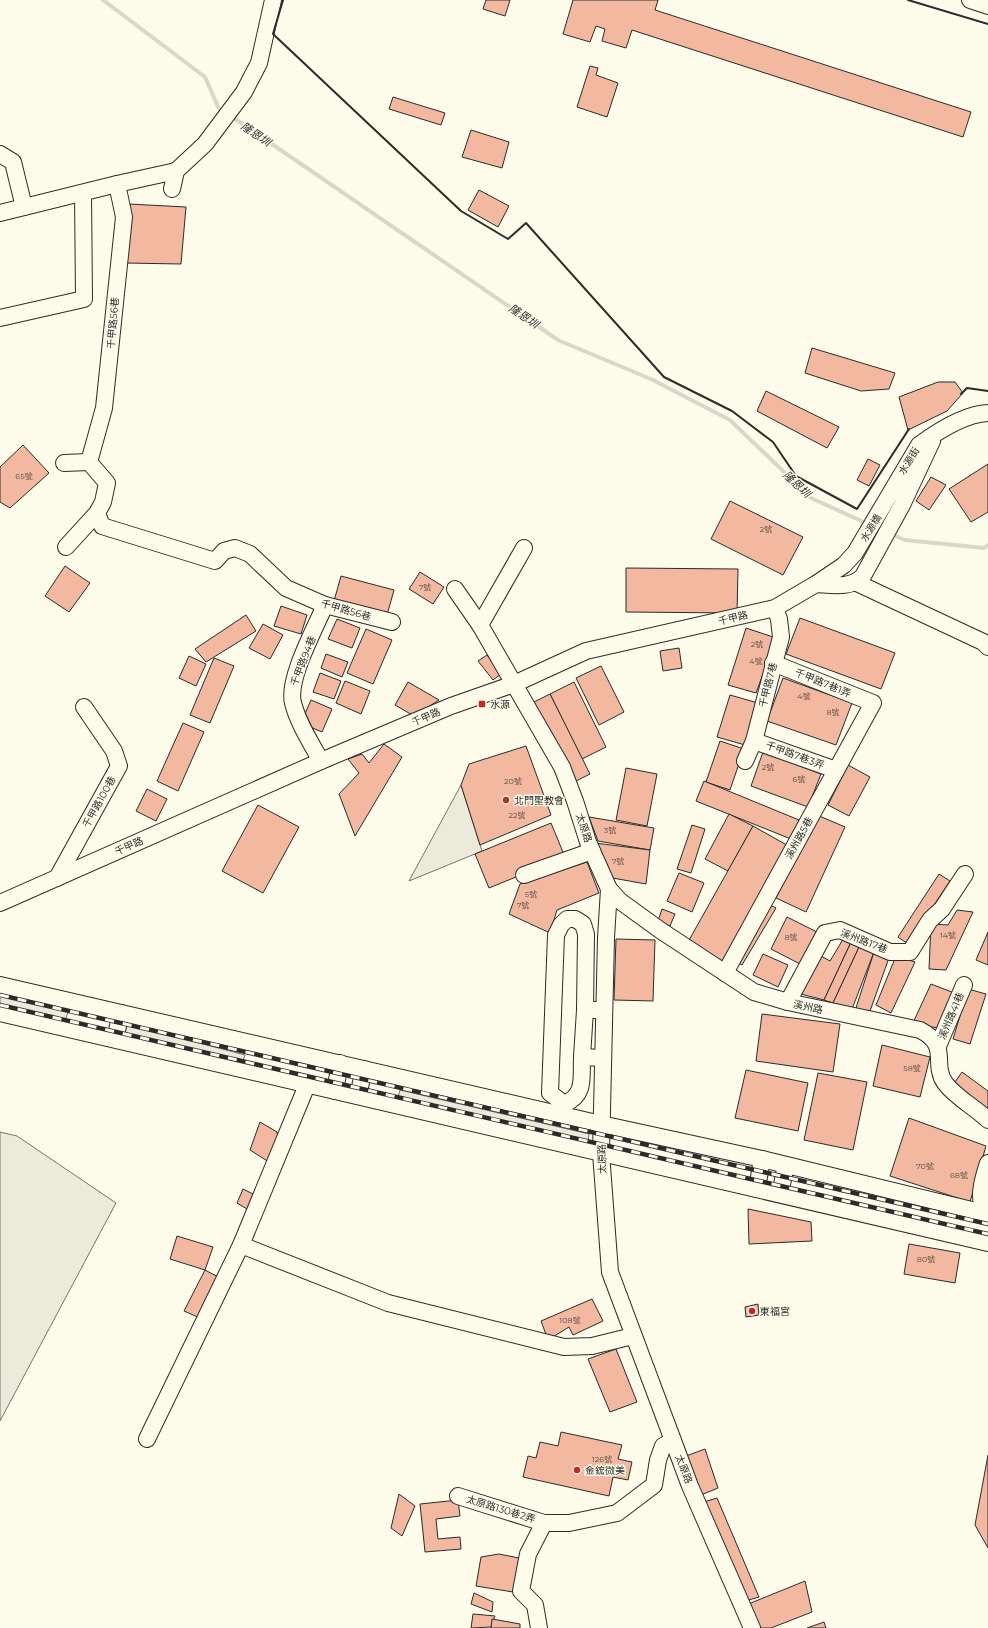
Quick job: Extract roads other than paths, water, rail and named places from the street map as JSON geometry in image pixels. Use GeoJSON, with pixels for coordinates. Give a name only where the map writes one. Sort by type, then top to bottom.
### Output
{"type":"FeatureCollection","features":[{"type":"Feature","properties":{"kind":"street"},"geometry":{"type":"LineString","coordinates":[[0,213],[176,170],[205,144],[244,92],[259,63],[273,0]]}},
{"type":"Feature","properties":{"kind":"street"},"geometry":{"type":"LineString","coordinates":[[970,0],[988,6]]}},
{"type":"Feature","properties":{"kind":"street"},"geometry":{"type":"LineString","coordinates":[[0,154],[13,162],[24,207]]}},
{"type":"Feature","properties":{"kind":"street"},"geometry":{"type":"LineString","coordinates":[[172,189],[176,170]]}},
{"type":"Feature","properties":{"kind":"street","name":"千甲路56巷"},"geometry":{"type":"LineString","coordinates":[[89,462],[104,408],[124,216],[118,184]]}},
{"type":"Feature","properties":{"kind":"street"},"geometry":{"type":"LineString","coordinates":[[0,318],[84,299],[83,193]]}},
{"type":"Feature","properties":{"kind":"street","name":"水源街"},"geometry":{"type":"LineString","coordinates":[[894,504],[902,472],[919,445],[935,434],[965,419],[988,413]]}},
{"type":"Feature","properties":{"kind":"street"},"geometry":{"type":"LineString","coordinates":[[64,463],[89,462],[107,483],[103,502],[97,512],[66,547]]}},
{"type":"Feature","properties":{"kind":"street"},"geometry":{"type":"LineString","coordinates":[[857,583],[872,561],[894,504]]}},
{"type":"Feature","properties":{"kind":"street","name":"水源橋"},"geometry":{"type":"LineString","coordinates":[[855,552],[894,504]]}},
{"type":"Feature","properties":{"kind":"street","name":"千甲路56巷"},"geometry":{"type":"LineString","coordinates":[[97,512],[102,526],[215,561],[224,551],[235,548],[250,554],[286,588],[325,605],[392,622]]}},
{"type":"Feature","properties":{"kind":"street"},"geometry":{"type":"LineString","coordinates":[[480,626],[524,548]]}},
{"type":"Feature","properties":{"kind":"street","name":"千甲路"},"geometry":{"type":"LineString","coordinates":[[0,903],[321,761],[451,706],[514,684],[586,651],[775,608],[816,584],[844,564],[855,552]]}},
{"type":"Feature","properties":{"kind":"street"},"geometry":{"type":"LineString","coordinates":[[816,584],[847,585],[857,583],[983,642],[988,647]]}},
{"type":"Feature","properties":{"kind":"street"},"geometry":{"type":"LineString","coordinates":[[455,589],[480,626],[514,684]]}},
{"type":"Feature","properties":{"kind":"street","name":"千甲路94巷"},"geometry":{"type":"LineString","coordinates":[[321,761],[296,714],[291,691],[294,678],[325,605]]}},
{"type":"Feature","properties":{"kind":"street","name":"千甲路7巷"},"geometry":{"type":"LineString","coordinates":[[745,761],[754,741],[773,663],[781,637],[779,619],[775,608]]}},
{"type":"Feature","properties":{"kind":"street","name":"千甲路7巷1弄"},"geometry":{"type":"LineString","coordinates":[[773,663],[873,704]]}},
{"type":"Feature","properties":{"kind":"street","name":"太原路"},"geometry":{"type":"LineString","coordinates":[[514,684],[562,767],[592,851],[609,889],[602,1058],[601,1152],[610,1272],[690,1486],[752,1628]]}},
{"type":"Feature","properties":{"kind":"street","name":"溪州路5巷"},"geometry":{"type":"LineString","coordinates":[[725,973],[873,704]]}},
{"type":"Feature","properties":{"kind":"street","name":"千甲路100巷"},"geometry":{"type":"LineString","coordinates":[[57,878],[119,766],[114,751],[84,707]]}},
{"type":"Feature","properties":{"kind":"street","name":"千甲路7巷3弄"},"geometry":{"type":"LineString","coordinates":[[754,741],[836,770]]}},
{"type":"Feature","properties":{"kind":"street"},"geometry":{"type":"LineString","coordinates":[[524,875],[592,851]]}},
{"type":"Feature","properties":{"kind":"street","name":"溪州路17巷"},"geometry":{"type":"LineString","coordinates":[[788,1002],[825,933],[840,930],[890,952],[910,952],[930,920],[942,909],[965,874]]}},
{"type":"Feature","properties":{"kind":"street","name":"溪州路"},"geometry":{"type":"LineString","coordinates":[[609,889],[620,901],[660,930],[754,992],[788,1002],[920,1030],[931,1036],[938,1046]]}},
{"type":"Feature","properties":{"kind":"street"},"geometry":{"type":"LineString","coordinates":[[567,919],[575,919],[583,924],[586,934],[585,1010],[579,1094],[573,1101],[564,1104],[550,1093],[556,935],[561,925],[567,919]]}},
{"type":"Feature","properties":{"kind":"street"},"geometry":{"type":"LineString","coordinates":[[0,985],[601,1124],[762,1159],[987,1214]]}},
{"type":"Feature","properties":{"kind":"street","name":"溪州路41巷"},"geometry":{"type":"LineString","coordinates":[[938,1046],[964,985]]}},
{"type":"Feature","properties":{"kind":"street"},"geometry":{"type":"LineString","coordinates":[[88,1033],[94,1007]]}},
{"type":"Feature","properties":{"kind":"street"},"geometry":{"type":"LineString","coordinates":[[585,1010],[604,1010]]}},
{"type":"Feature","properties":{"kind":"street"},"geometry":{"type":"LineString","coordinates":[[0,1013],[988,1243]]}},
{"type":"Feature","properties":{"kind":"street"},"geometry":{"type":"LineString","coordinates":[[115,1039],[121,1013]]}},
{"type":"Feature","properties":{"kind":"street"},"geometry":{"type":"LineString","coordinates":[[938,1046],[944,1082],[988,1120]]}},
{"type":"Feature","properties":{"kind":"street"},"geometry":{"type":"LineString","coordinates":[[582,1057],[602,1058]]}},
{"type":"Feature","properties":{"kind":"street"},"geometry":{"type":"LineString","coordinates":[[335,1091],[340,1063]]}},
{"type":"Feature","properties":{"kind":"street"},"geometry":{"type":"LineString","coordinates":[[358,1096],[364,1069]]}},
{"type":"Feature","properties":{"kind":"street"},"geometry":{"type":"LineString","coordinates":[[147,1439],[241,1245],[307,1085]]}},
{"type":"Feature","properties":{"kind":"street"},"geometry":{"type":"LineString","coordinates":[[757,1189],[762,1159]]}},
{"type":"Feature","properties":{"kind":"street"},"geometry":{"type":"LineString","coordinates":[[987,1214],[981,1200],[981,1193],[988,1163]]}},
{"type":"Feature","properties":{"kind":"street"},"geometry":{"type":"LineString","coordinates":[[780,1194],[786,1165]]}},
{"type":"Feature","properties":{"kind":"street"},"geometry":{"type":"LineString","coordinates":[[241,1245],[388,1303],[564,1347],[592,1346],[633,1336]]}},
{"type":"Feature","properties":{"kind":"street","name":"太原路130巷2弄"},"geometry":{"type":"LineString","coordinates":[[458,1496],[544,1523],[569,1523],[617,1513],[654,1485],[658,1460],[663,1446],[673,1441]]}},
{"type":"Feature","properties":{"kind":"street"},"geometry":{"type":"LineString","coordinates":[[539,1628],[535,1605],[521,1591],[528,1554],[544,1523]]}},
{"type":"Feature","properties":{"kind":"waterway","name":"隆恩圳"},"geometry":{"type":"LineString","coordinates":[[103,0],[205,77],[219,109],[225,113]]}},
{"type":"Feature","properties":{"kind":"waterway","name":"隆恩圳"},"geometry":{"type":"LineString","coordinates":[[231,116],[558,340],[653,380],[730,420],[811,498],[868,524]]}},
{"type":"Feature","properties":{"kind":"waterway","name":"隆恩圳"},"geometry":{"type":"LineString","coordinates":[[891,534],[905,540],[984,548],[988,545]]}},
{"type":"Feature","properties":{"kind":"railway"},"geometry":{"type":"LineString","coordinates":[[0,995],[988,1224]]}},
{"type":"Feature","properties":{"kind":"railway"},"geometry":{"type":"LineString","coordinates":[[0,1005],[988,1234]]}},
{"type":"Feature","properties":{"kind":"place","name":"水源"},"geometry":{"type":"Point","coordinates":[482,704]}},
{"type":"Feature","properties":{"kind":"place","name":"北門聖教會"},"geometry":{"type":"Point","coordinates":[506,800]}},
{"type":"Feature","properties":{"kind":"place","name":"東福宮"},"geometry":{"type":"Point","coordinates":[752,1311]}},
{"type":"Feature","properties":{"kind":"place","name":"金鋐微美"},"geometry":{"type":"Point","coordinates":[577,1470]}}]}
